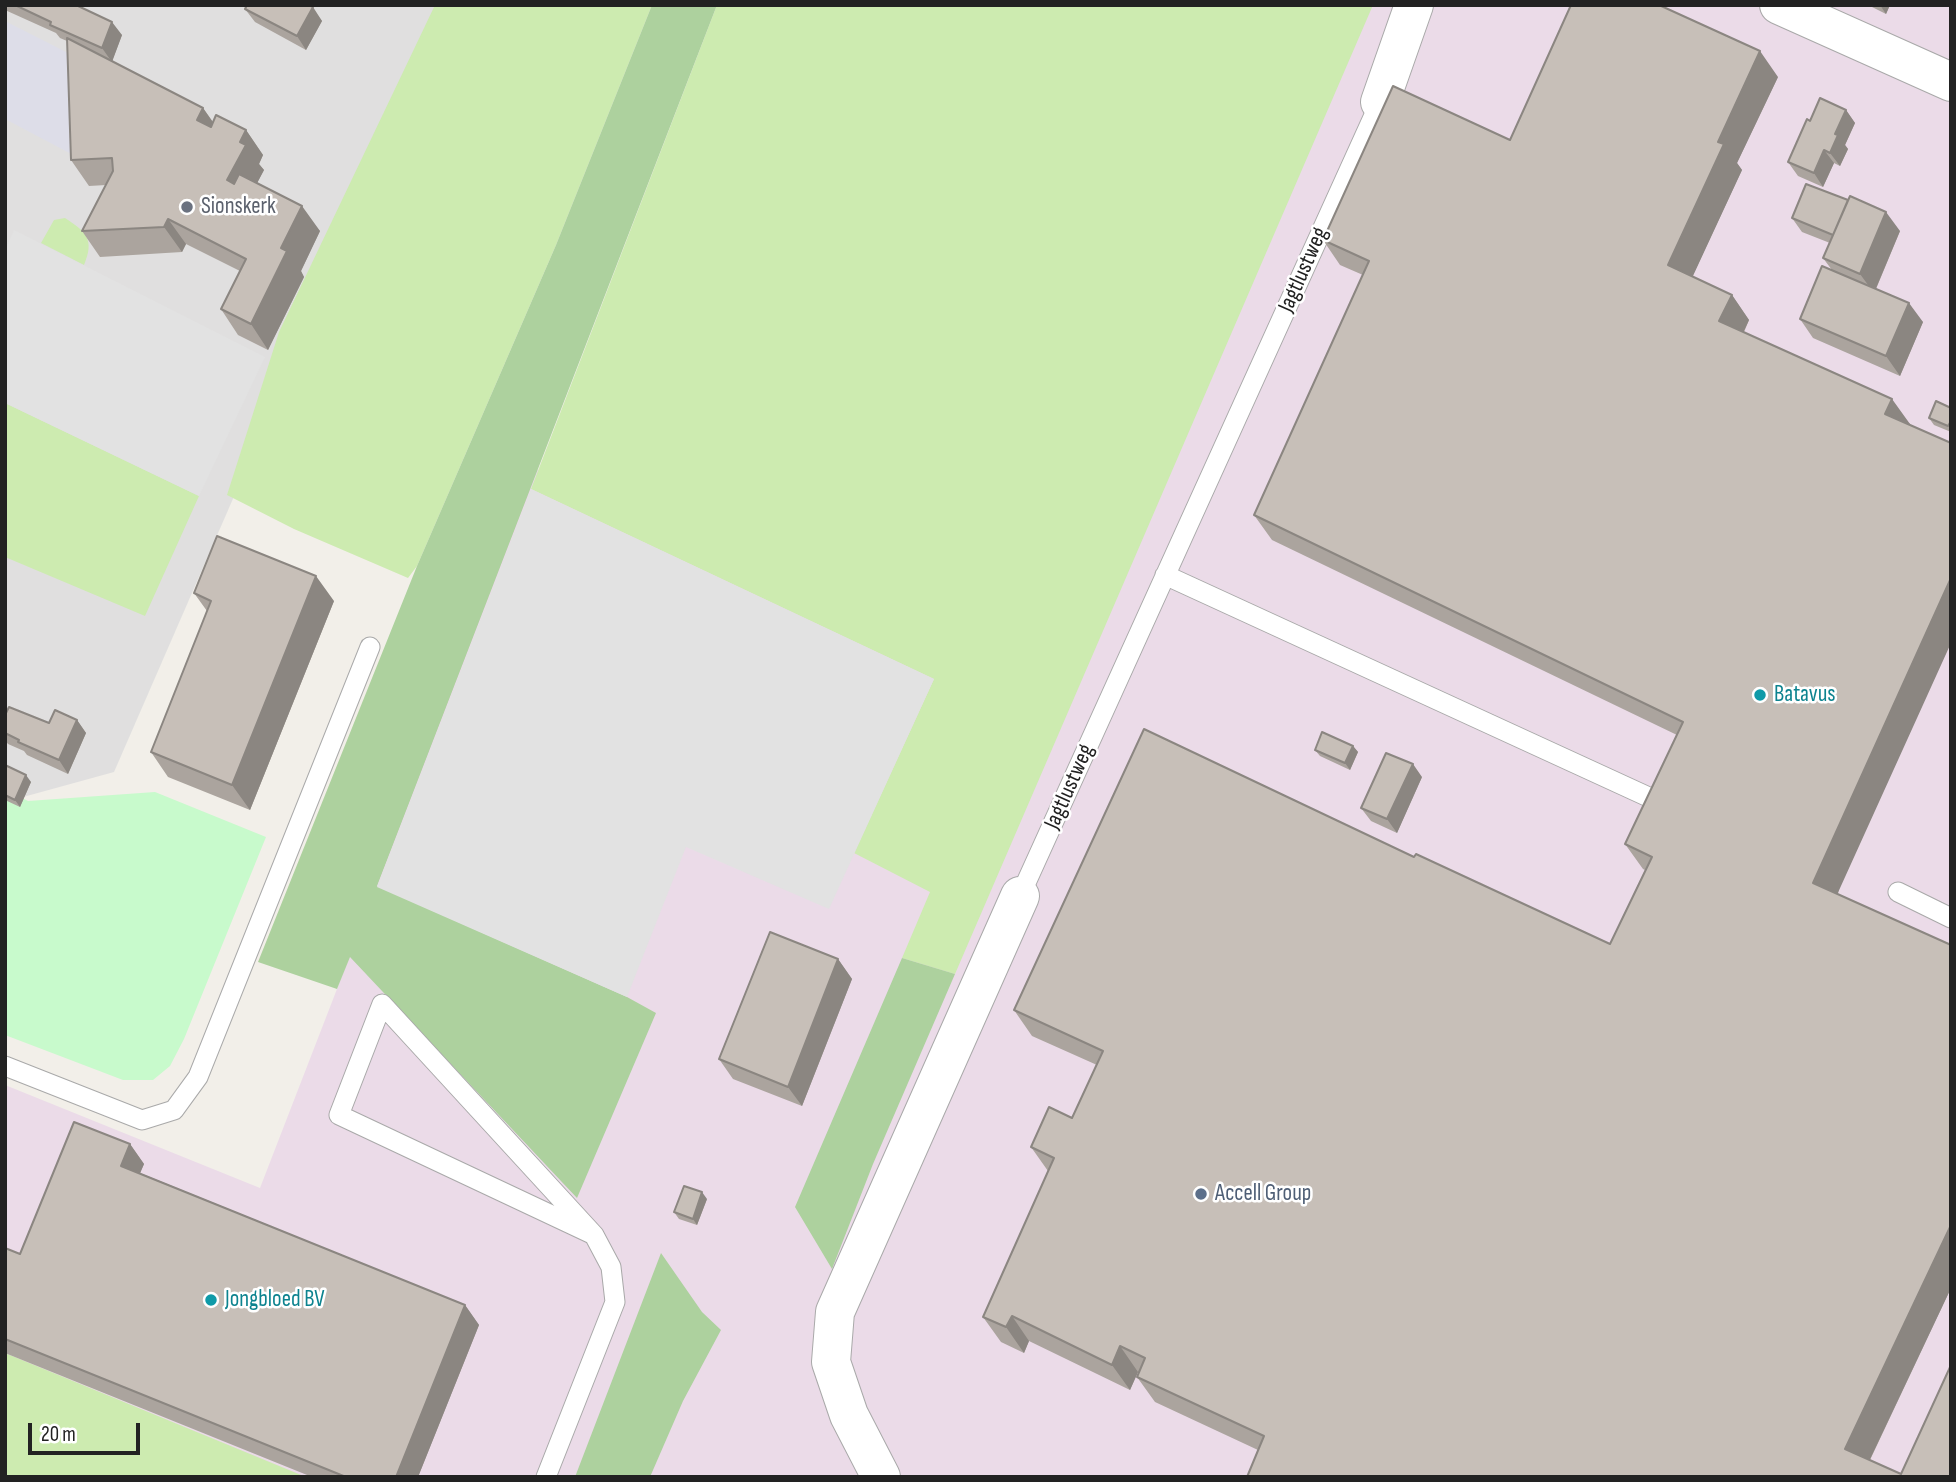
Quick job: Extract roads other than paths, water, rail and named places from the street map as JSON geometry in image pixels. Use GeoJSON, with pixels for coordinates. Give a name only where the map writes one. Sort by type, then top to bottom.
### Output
{"type":"FeatureCollection","features":[{"type":"Feature","properties":{"kind":"street"},"geometry":{"type":"LineString","coordinates":[[1380,102],[1414,5]]}},
{"type":"Feature","properties":{"kind":"street"},"geometry":{"type":"LineString","coordinates":[[1780,5],[1951,82]]}},
{"type":"Feature","properties":{"kind":"street","name":"Jagtlustweg"},"geometry":{"type":"LineString","coordinates":[[881,1477],[849,1415],[831,1362],[835,1312],[1020,896]]}},
{"type":"Feature","properties":{"kind":"lane","name":"Jagtlustweg"},"geometry":{"type":"LineString","coordinates":[[1020,896],[1380,102]]}},
{"type":"Feature","properties":{"kind":"lane"},"geometry":{"type":"LineString","coordinates":[[1166,575],[1655,800]]}},
{"type":"Feature","properties":{"kind":"lane"},"geometry":{"type":"LineString","coordinates":[[5,1066],[142,1120],[174,1110],[198,1077],[370,647]]}},
{"type":"Feature","properties":{"kind":"lane"},"geometry":{"type":"LineString","coordinates":[[1898,892],[1951,918]]}},
{"type":"Feature","properties":{"kind":"lane"},"geometry":{"type":"LineString","coordinates":[[546,1477],[615,1302],[611,1267],[594,1235],[382,1004],[339,1115],[594,1235]]}},
{"type":"Feature","properties":{"kind":"place","name":"Sionskerk"},"geometry":{"type":"Point","coordinates":[187,207]}},
{"type":"Feature","properties":{"kind":"place","name":"Batavus"},"geometry":{"type":"Point","coordinates":[1760,695]}},
{"type":"Feature","properties":{"kind":"place","name":"Accell Group"},"geometry":{"type":"Point","coordinates":[1201,1194]}},
{"type":"Feature","properties":{"kind":"place","name":"Jongbloed BV"},"geometry":{"type":"Point","coordinates":[211,1300]}}]}
